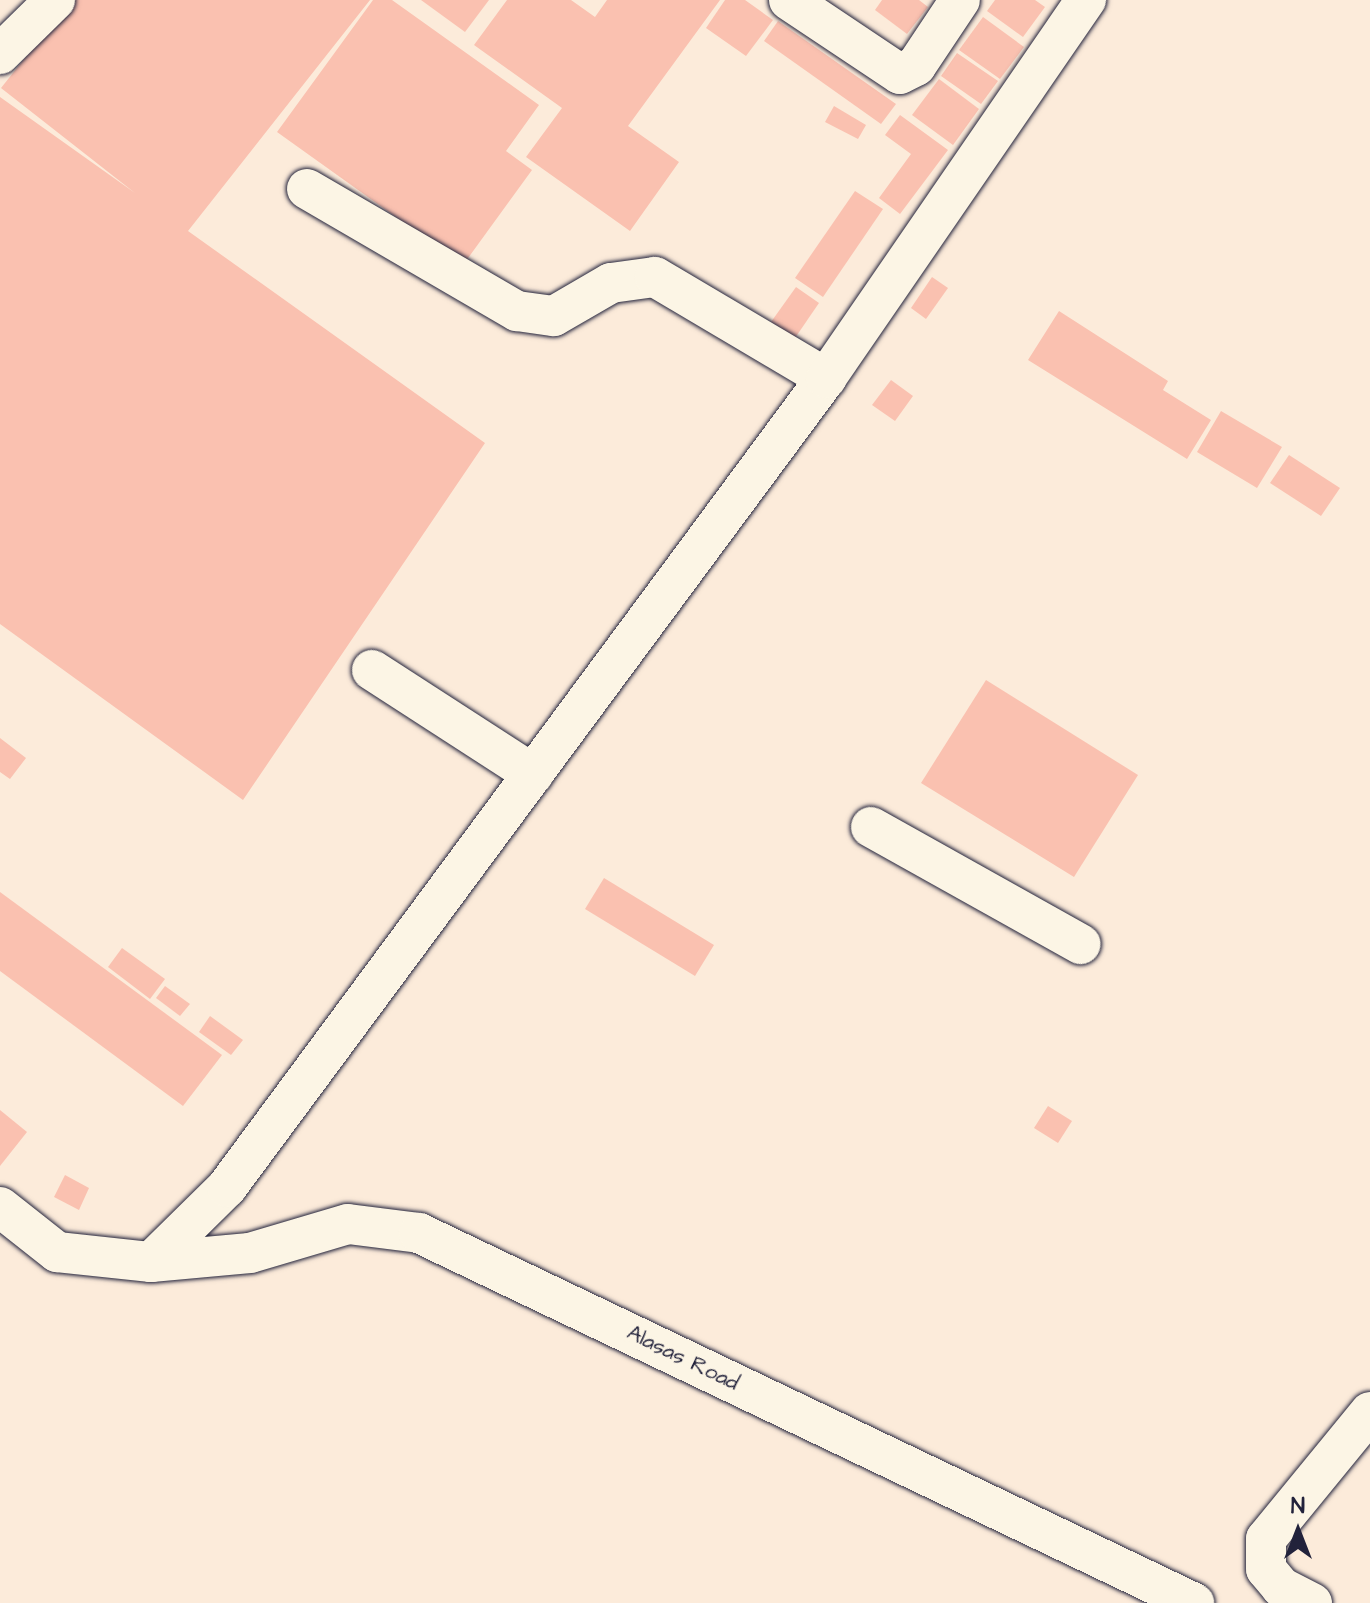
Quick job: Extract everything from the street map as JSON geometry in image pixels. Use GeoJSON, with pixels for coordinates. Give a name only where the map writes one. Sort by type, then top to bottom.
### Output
{"type":"FeatureCollection","features":[{"type":"Feature","properties":{"kind":"street"},"geometry":{"type":"LineString","coordinates":[[0,54],[55,0]]}},
{"type":"Feature","properties":{"kind":"street"},"geometry":{"type":"LineString","coordinates":[[795,2],[889,69],[908,74],[960,0]]}},
{"type":"Feature","properties":{"kind":"street"},"geometry":{"type":"LineString","coordinates":[[151,1262],[227,1187],[533,774],[826,378],[1086,0]]}},
{"type":"Feature","properties":{"kind":"street"},"geometry":{"type":"LineString","coordinates":[[307,189],[517,311],[554,316],[611,283],[655,277],[826,378]]}},
{"type":"Feature","properties":{"kind":"street"},"geometry":{"type":"LineString","coordinates":[[372,670],[533,774]]}},
{"type":"Feature","properties":{"kind":"street"},"geometry":{"type":"LineString","coordinates":[[871,827],[1080,944]]}},
{"type":"Feature","properties":{"kind":"street","name":"Alasas Road"},"geometry":{"type":"LineString","coordinates":[[0,1207],[57,1252],[151,1262],[250,1253],[348,1224],[419,1233],[1194,1603]]}},
{"type":"Feature","properties":{"kind":"street"},"geometry":{"type":"LineString","coordinates":[[1312,1603],[1281,1587],[1266,1569],[1266,1539],[1370,1412]]}},
{"type":"Feature","properties":{"kind":"building"},"geometry":{"type":"Polygon","coordinates":[[[71,0],[370,0],[188,231],[485,443],[243,800],[0,624],[0,97],[135,193],[1,88],[71,0]]]}},
{"type":"Feature","properties":{"kind":"building"},"geometry":{"type":"Polygon","coordinates":[[[373,0],[392,0],[539,105],[506,151],[532,170],[463,265],[277,132],[373,0]]]}},
{"type":"Feature","properties":{"kind":"building"},"geometry":{"type":"Polygon","coordinates":[[[421,0],[489,0],[465,32],[421,0]]]}},
{"type":"Feature","properties":{"kind":"building"},"geometry":{"type":"Polygon","coordinates":[[[507,0],[571,0],[595,17],[607,0],[720,0],[628,126],[679,162],[630,231],[526,157],[562,108],[474,45],[507,0]]]}},
{"type":"Feature","properties":{"kind":"building"},"geometry":{"type":"Polygon","coordinates":[[[725,0],[745,0],[773,20],[746,56],[706,28],[725,0]]]}},
{"type":"Feature","properties":{"kind":"building"},"geometry":{"type":"Polygon","coordinates":[[[882,0],[919,0],[928,7],[907,34],[875,10],[882,0]]]}},
{"type":"Feature","properties":{"kind":"building"},"geometry":{"type":"Polygon","coordinates":[[[995,0],[1035,0],[1045,7],[1023,37],[987,11],[995,0]]]}},
{"type":"Feature","properties":{"kind":"building"},"geometry":{"type":"Polygon","coordinates":[[[983,17],[1024,47],[1000,79],[959,50],[983,17]]]}},
{"type":"Feature","properties":{"kind":"building"},"geometry":{"type":"Polygon","coordinates":[[[778,21],[896,104],[881,124],[764,41],[778,21]]]}},
{"type":"Feature","properties":{"kind":"building"},"geometry":{"type":"Polygon","coordinates":[[[957,53],[998,81],[981,104],[941,76],[957,53]]]}},
{"type":"Feature","properties":{"kind":"building"},"geometry":{"type":"Polygon","coordinates":[[[939,79],[979,109],[953,145],[912,115],[939,79]]]}},
{"type":"Feature","properties":{"kind":"building"},"geometry":{"type":"Polygon","coordinates":[[[834,106],[866,125],[858,139],[825,122],[834,106]]]}},
{"type":"Feature","properties":{"kind":"building"},"geometry":{"type":"Polygon","coordinates":[[[900,115],[948,150],[900,214],[879,198],[911,154],[885,135],[900,115]]]}},
{"type":"Feature","properties":{"kind":"building"},"geometry":{"type":"Polygon","coordinates":[[[855,191],[883,209],[823,297],[795,278],[855,191]]]}},
{"type":"Feature","properties":{"kind":"building"},"geometry":{"type":"Polygon","coordinates":[[[932,277],[948,288],[926,319],[911,308],[932,277]]]}},
{"type":"Feature","properties":{"kind":"building"},"geometry":{"type":"Polygon","coordinates":[[[796,287],[819,303],[795,338],[771,322],[796,287]]]}},
{"type":"Feature","properties":{"kind":"building"},"geometry":{"type":"Polygon","coordinates":[[[1059,311],[1168,381],[1163,390],[1211,420],[1187,459],[1028,360],[1059,311]]]}},
{"type":"Feature","properties":{"kind":"building"},"geometry":{"type":"Polygon","coordinates":[[[891,380],[913,396],[895,421],[872,405],[891,380]]]}},
{"type":"Feature","properties":{"kind":"building"},"geometry":{"type":"Polygon","coordinates":[[[1221,411],[1282,447],[1257,488],[1197,452],[1221,411]]]}},
{"type":"Feature","properties":{"kind":"building"},"geometry":{"type":"Polygon","coordinates":[[[1289,455],[1340,488],[1321,516],[1270,483],[1289,455]]]}},
{"type":"Feature","properties":{"kind":"building"},"geometry":{"type":"Polygon","coordinates":[[[986,680],[1138,775],[1074,877],[921,783],[986,680]]]}},
{"type":"Feature","properties":{"kind":"building"},"geometry":{"type":"Polygon","coordinates":[[[0,738],[26,758],[10,779],[0,772],[0,738]]]}},
{"type":"Feature","properties":{"kind":"building"},"geometry":{"type":"Polygon","coordinates":[[[604,878],[714,945],[695,976],[585,909],[604,878]]]}},
{"type":"Feature","properties":{"kind":"building"},"geometry":{"type":"Polygon","coordinates":[[[0,892],[222,1055],[183,1106],[0,971],[0,892]]]}},
{"type":"Feature","properties":{"kind":"building"},"geometry":{"type":"Polygon","coordinates":[[[122,948],[165,979],[150,999],[108,967],[122,948]]]}},
{"type":"Feature","properties":{"kind":"building"},"geometry":{"type":"Polygon","coordinates":[[[165,986],[190,1004],[180,1016],[156,998],[165,986]]]}},
{"type":"Feature","properties":{"kind":"building"},"geometry":{"type":"Polygon","coordinates":[[[210,1016],[243,1040],[231,1055],[199,1032],[210,1016]]]}},
{"type":"Feature","properties":{"kind":"building"},"geometry":{"type":"Polygon","coordinates":[[[1048,1106],[1072,1121],[1058,1143],[1034,1128],[1048,1106]]]}},
{"type":"Feature","properties":{"kind":"building"},"geometry":{"type":"Polygon","coordinates":[[[0,1110],[27,1132],[0,1166],[0,1110]]]}},
{"type":"Feature","properties":{"kind":"building"},"geometry":{"type":"Polygon","coordinates":[[[65,1175],[89,1188],[79,1210],[54,1197],[65,1175]]]}}]}
